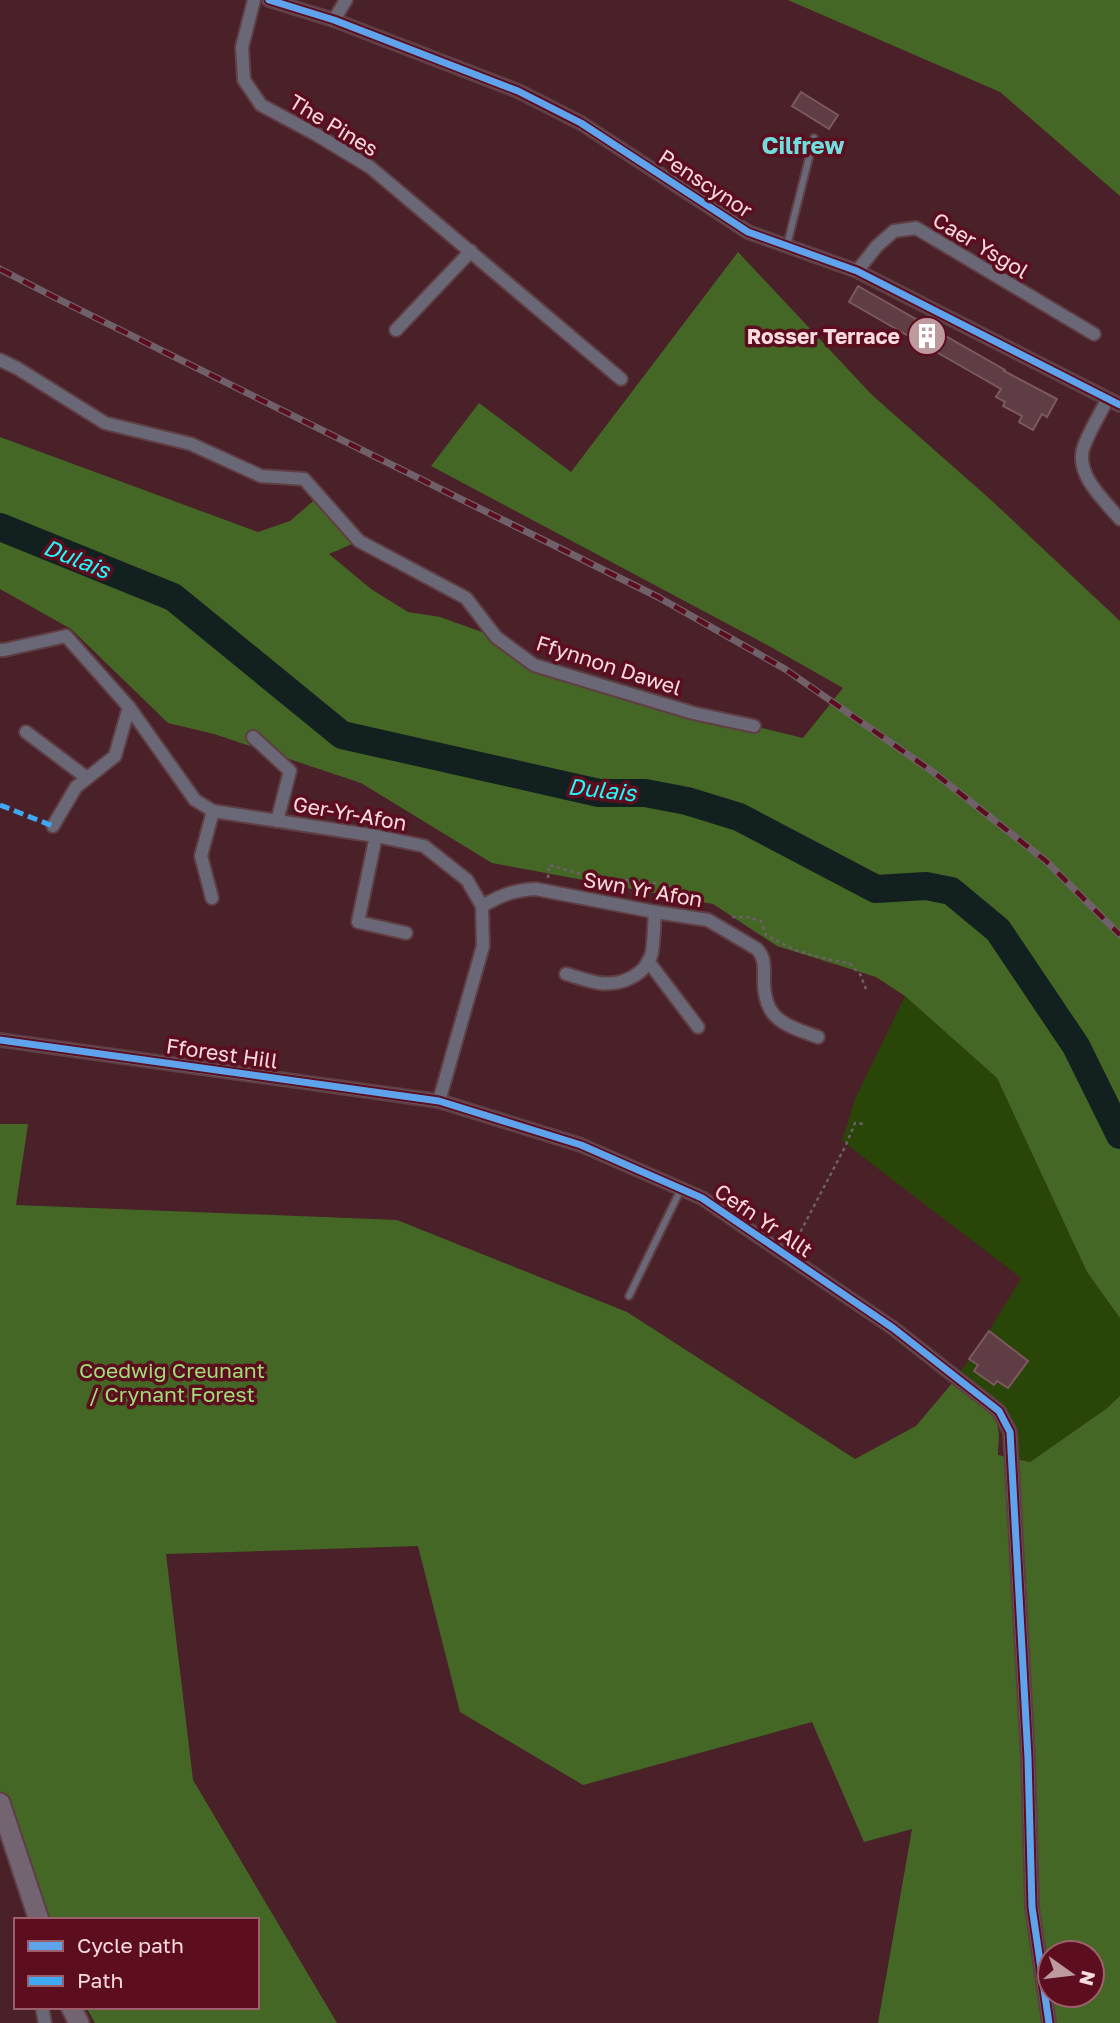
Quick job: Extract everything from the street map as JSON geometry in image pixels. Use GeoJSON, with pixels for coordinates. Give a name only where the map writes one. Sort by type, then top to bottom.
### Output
{"type":"FeatureCollection","features":[{"type":"Feature","properties":{"kind":"main road"},"geometry":{"type":"LineString","coordinates":[[0,1803],[38,1918]]}},
{"type":"Feature","properties":{"kind":"street","name":"The Pines"},"geometry":{"type":"LineString","coordinates":[[254,0],[242,47],[244,80],[261,105],[370,167],[621,379]]}},
{"type":"Feature","properties":{"kind":"street","name":"Penscynor"},"geometry":{"type":"LineString","coordinates":[[269,0],[334,20],[518,92],[570,118],[748,232],[857,271],[1120,405]]}},
{"type":"Feature","properties":{"kind":"street"},"geometry":{"type":"LineString","coordinates":[[334,20],[346,0]]}},
{"type":"Feature","properties":{"kind":"street","name":"Caer Ysgol"},"geometry":{"type":"LineString","coordinates":[[857,271],[877,246],[894,231],[916,228],[1094,334]]}},
{"type":"Feature","properties":{"kind":"street"},"geometry":{"type":"LineString","coordinates":[[396,330],[471,251]]}},
{"type":"Feature","properties":{"kind":"street","name":"Ffynnon Dawel"},"geometry":{"type":"LineString","coordinates":[[0,360],[105,423],[191,444],[261,476],[304,479],[359,541],[466,598],[496,637],[534,665],[692,713],[754,726]]}},
{"type":"Feature","properties":{"kind":"street"},"geometry":{"type":"LineString","coordinates":[[1107,400],[1083,450],[1083,467],[1092,486],[1120,519]]}},
{"type":"Feature","properties":{"kind":"street"},"geometry":{"type":"LineString","coordinates":[[0,649],[66,636],[129,707],[195,800],[213,811],[201,856],[212,898]]}},
{"type":"Feature","properties":{"kind":"street"},"geometry":{"type":"LineString","coordinates":[[53,826],[75,787],[115,756],[129,707]]}},
{"type":"Feature","properties":{"kind":"street"},"geometry":{"type":"LineString","coordinates":[[26,732],[87,778]]}},
{"type":"Feature","properties":{"kind":"street"},"geometry":{"type":"LineString","coordinates":[[253,737],[290,771],[277,821]]}},
{"type":"Feature","properties":{"kind":"street","name":"Ger-Yr-Afon"},"geometry":{"type":"LineString","coordinates":[[213,811],[424,846],[467,880],[482,906]]}},
{"type":"Feature","properties":{"kind":"street"},"geometry":{"type":"LineString","coordinates":[[376,836],[358,922],[406,933]]}},
{"type":"Feature","properties":{"kind":"street","name":"Swn Yr Afon"},"geometry":{"type":"LineString","coordinates":[[482,906],[505,894],[536,889],[708,920],[762,954],[765,964],[765,994],[775,1017],[784,1025],[818,1037]]}},
{"type":"Feature","properties":{"kind":"street"},"geometry":{"type":"LineString","coordinates":[[439,1101],[483,946],[482,906]]}},
{"type":"Feature","properties":{"kind":"street"},"geometry":{"type":"LineString","coordinates":[[566,974],[600,983],[623,981],[635,976],[644,969],[652,954],[655,912]]}},
{"type":"Feature","properties":{"kind":"street"},"geometry":{"type":"LineString","coordinates":[[648,961],[698,1027]]}},
{"type":"Feature","properties":{"kind":"street","name":"Fforest Hill"},"geometry":{"type":"LineString","coordinates":[[0,1040],[439,1101]]}},
{"type":"Feature","properties":{"kind":"street","name":"Cefn Yr Allt"},"geometry":{"type":"LineString","coordinates":[[439,1101],[581,1145],[702,1198],[893,1328],[999,1411],[1010,1432],[1028,1758],[1032,1908],[1049,2023]]}},
{"type":"Feature","properties":{"kind":"lane"},"geometry":{"type":"LineString","coordinates":[[787,245],[814,138]]}},
{"type":"Feature","properties":{"kind":"lane"},"geometry":{"type":"LineString","coordinates":[[629,1296],[681,1189]]}},
{"type":"Feature","properties":{"kind":"path"},"geometry":{"type":"LineString","coordinates":[[787,1256],[855,1123],[864,1124]]}},
{"type":"Feature","properties":{"kind":"green space"},"geometry":{"type":"Polygon","coordinates":[[[788,0],[1120,0],[1120,196],[1000,92],[788,0]]]}},
{"type":"Feature","properties":{"kind":"green space"},"geometry":{"type":"Polygon","coordinates":[[[738,252],[872,395],[991,500],[1120,621],[1120,1318],[1087,1272],[997,1078],[905,996],[876,977],[777,946],[713,904],[492,863],[361,783],[214,734],[168,723],[71,629],[0,589],[0,437],[258,532],[290,521],[319,496],[359,541],[329,554],[371,589],[408,612],[440,617],[496,637],[534,665],[803,738],[843,688],[431,466],[479,403],[571,472],[738,252]]]}},
{"type":"Feature","properties":{"kind":"green space"},"geometry":{"type":"Polygon","coordinates":[[[905,996],[997,1078],[1087,1272],[1120,1318],[1120,1396],[1106,1409],[1030,1462],[1019,1459],[1017,1434],[1002,1407],[959,1374],[1021,1278],[842,1141],[855,1099],[905,996]]]}},
{"type":"Feature","properties":{"kind":"green space","name":"Coedwig Creunant / Crynant Forest"},"geometry":{"type":"Polygon","coordinates":[[[0,1124],[28,1124],[16,1205],[397,1220],[627,1312],[855,1459],[916,1426],[954,1381],[995,1412],[999,1434],[998,1455],[1030,1462],[1106,1409],[1120,1396],[1120,2023],[878,2023],[912,1829],[864,1842],[812,1722],[583,1785],[460,1712],[418,1546],[166,1554],[193,1780],[337,2023],[95,2023],[87,2009],[259,2009],[259,1918],[48,1918],[12,1815],[0,1820],[0,1124]]]}},
{"type":"Feature","properties":{"kind":"building"},"geometry":{"type":"Polygon","coordinates":[[[801,92],[838,115],[829,129],[792,106],[801,92]]]}},
{"type":"Feature","properties":{"kind":"building","name":"Rosser Terrace"},"geometry":{"type":"Polygon","coordinates":[[[858,286],[1057,399],[1047,417],[1042,414],[1033,430],[1019,422],[1022,416],[1003,406],[1005,402],[996,397],[1001,389],[849,302],[858,286]]]}},
{"type":"Feature","properties":{"kind":"building"},"geometry":{"type":"Polygon","coordinates":[[[989,1331],[1028,1361],[1008,1388],[997,1381],[994,1385],[974,1371],[978,1365],[969,1359],[989,1331]]]}},
{"type":"Feature","properties":{"kind":"waterway","name":"Dulais"},"geometry":{"type":"LineString","coordinates":[[0,527],[173,597],[342,735],[599,793],[645,793],[687,801],[739,817],[876,889],[926,886],[951,891],[998,930],[1076,1046],[1120,1135]]}},
{"type":"Feature","properties":{"kind":"railway"},"geometry":{"type":"LineString","coordinates":[[0,269],[658,597],[785,669],[933,772],[1046,861],[1120,935]]}},
{"type":"Feature","properties":{"kind":"marked path"},"geometry":{"type":"LineString","coordinates":[[0,805],[53,826]]}},
{"type":"Feature","properties":{"kind":"cycle path"},"geometry":{"type":"LineString","coordinates":[[269,0],[334,20],[518,91],[581,123],[748,232],[857,271],[1120,405]]}},
{"type":"Feature","properties":{"kind":"cycle path"},"geometry":{"type":"LineString","coordinates":[[0,1040],[439,1101],[581,1145],[702,1198],[893,1328],[999,1411],[1010,1432],[1028,1758],[1032,1907],[1049,2023]]}},
{"type":"Feature","properties":{"kind":"place","name":"Rosser Terrace"},"geometry":{"type":"Point","coordinates":[927,336]}},
{"type":"Feature","properties":{"kind":"district","name":"Cilfrew"},"geometry":{"type":"Point","coordinates":[803,144]}}]}
